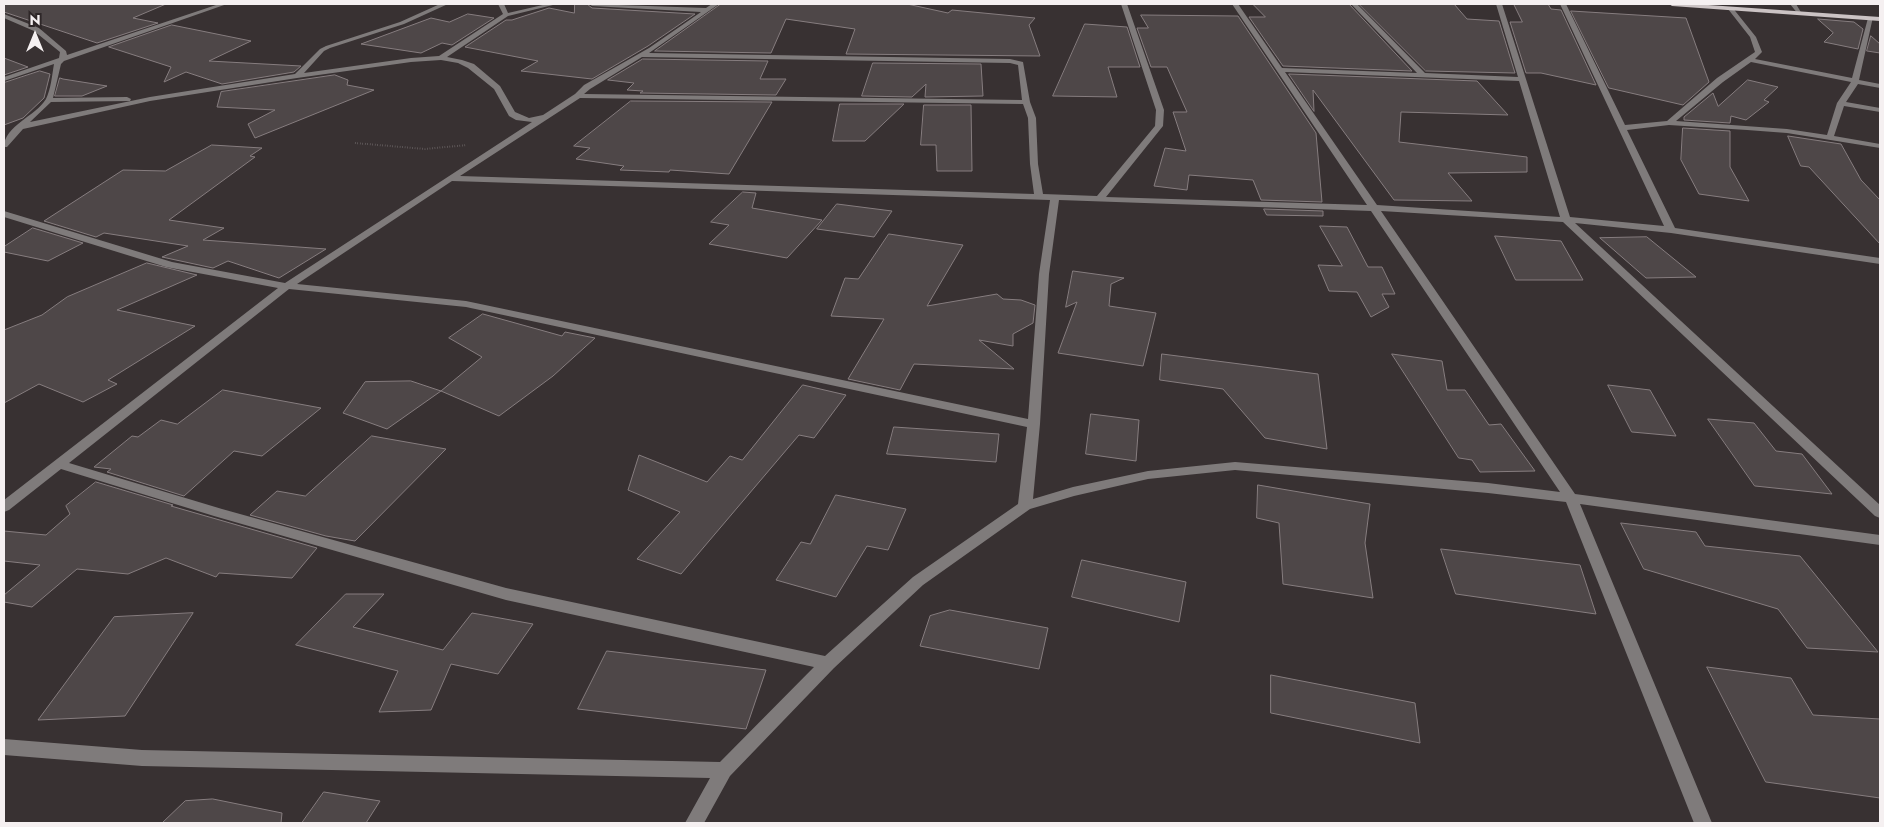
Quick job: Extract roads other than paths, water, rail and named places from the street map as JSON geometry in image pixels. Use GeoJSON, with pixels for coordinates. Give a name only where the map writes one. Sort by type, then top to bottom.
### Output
{"type":"FeatureCollection","features":[{"type":"Feature","properties":{"kind":"main road"},"geometry":{"type":"LineString","coordinates":[[1672,4],[1880,19]]}},
{"type":"Feature","properties":{"kind":"street"},"geometry":{"type":"LineString","coordinates":[[4,79],[224,4]]}},
{"type":"Feature","properties":{"kind":"street"},"geometry":{"type":"LineString","coordinates":[[296,76],[322,50],[328,47],[417,17],[445,4]]}},
{"type":"Feature","properties":{"kind":"street"},"geometry":{"type":"LineString","coordinates":[[501,4],[506,15]]}},
{"type":"Feature","properties":{"kind":"street"},"geometry":{"type":"LineString","coordinates":[[442,58],[506,15],[554,4]]}},
{"type":"Feature","properties":{"kind":"street"},"geometry":{"type":"LineString","coordinates":[[592,4],[712,7]]}},
{"type":"Feature","properties":{"kind":"street"},"geometry":{"type":"LineString","coordinates":[[1100,198],[1159,126],[1160,119],[1160,110],[1124,4]]}},
{"type":"Feature","properties":{"kind":"street"},"geometry":{"type":"LineString","coordinates":[[1235,4],[1571,498],[1703,823]]}},
{"type":"Feature","properties":{"kind":"street"},"geometry":{"type":"LineString","coordinates":[[1354,4],[1424,76]]}},
{"type":"Feature","properties":{"kind":"street"},"geometry":{"type":"LineString","coordinates":[[1499,4],[1566,220],[1880,513]]}},
{"type":"Feature","properties":{"kind":"street"},"geometry":{"type":"LineString","coordinates":[[1563,4],[1671,230]]}},
{"type":"Feature","properties":{"kind":"street"},"geometry":{"type":"LineString","coordinates":[[1792,4],[1800,13]]}},
{"type":"Feature","properties":{"kind":"street"},"geometry":{"type":"LineString","coordinates":[[4,507],[287,286],[482,157],[548,116],[578,96],[587,87],[640,55],[712,7]]}},
{"type":"Feature","properties":{"kind":"street"},"geometry":{"type":"LineString","coordinates":[[1669,123],[1720,80],[1759,52],[1757,45],[1730,8]]}},
{"type":"Feature","properties":{"kind":"street"},"geometry":{"type":"LineString","coordinates":[[4,16],[45,33],[64,52],[63,58],[58,63],[49,100],[4,145]]}},
{"type":"Feature","properties":{"kind":"street"},"geometry":{"type":"LineString","coordinates":[[1830,137],[1841,103],[1855,82],[1871,18]]}},
{"type":"Feature","properties":{"kind":"street"},"geometry":{"type":"LineString","coordinates":[[640,55],[1010,61],[1021,63],[1026,102],[1032,118],[1034,164],[1039,196]]}},
{"type":"Feature","properties":{"kind":"street"},"geometry":{"type":"LineString","coordinates":[[20,127],[150,99],[374,64],[442,58],[460,61],[480,73],[498,88],[512,114],[518,118],[529,120],[548,116]]}},
{"type":"Feature","properties":{"kind":"street"},"geometry":{"type":"LineString","coordinates":[[1750,60],[1880,86]]}},
{"type":"Feature","properties":{"kind":"street"},"geometry":{"type":"LineString","coordinates":[[1280,70],[1523,79]]}},
{"type":"Feature","properties":{"kind":"street"},"geometry":{"type":"LineString","coordinates":[[578,96],[1026,102]]}},
{"type":"Feature","properties":{"kind":"street"},"geometry":{"type":"LineString","coordinates":[[49,100],[150,99]]}},
{"type":"Feature","properties":{"kind":"street"},"geometry":{"type":"LineString","coordinates":[[1841,103],[1880,110]]}},
{"type":"Feature","properties":{"kind":"street"},"geometry":{"type":"LineString","coordinates":[[1622,128],[1669,123],[1787,131],[1880,146]]}},
{"type":"Feature","properties":{"kind":"street"},"geometry":{"type":"LineString","coordinates":[[452,178],[1374,208],[1566,220],[1671,230],[1880,262]]}},
{"type":"Feature","properties":{"kind":"street"},"geometry":{"type":"LineString","coordinates":[[1025,506],[1034,424],[1044,274],[1056,197]]}},
{"type":"Feature","properties":{"kind":"street"},"geometry":{"type":"LineString","coordinates":[[4,214],[170,266],[287,286],[466,304],[1034,424]]}},
{"type":"Feature","properties":{"kind":"street"},"geometry":{"type":"LineString","coordinates":[[59,464],[219,513],[506,594],[828,663]]}},
{"type":"Feature","properties":{"kind":"street"},"geometry":{"type":"LineString","coordinates":[[694,823],[724,770],[828,663],[918,582],[1025,506],[1073,492],[1148,475],[1235,466],[1488,488],[1880,540]]}},
{"type":"Feature","properties":{"kind":"street"},"geometry":{"type":"LineString","coordinates":[[4,747],[142,758],[724,770]]}}]}
